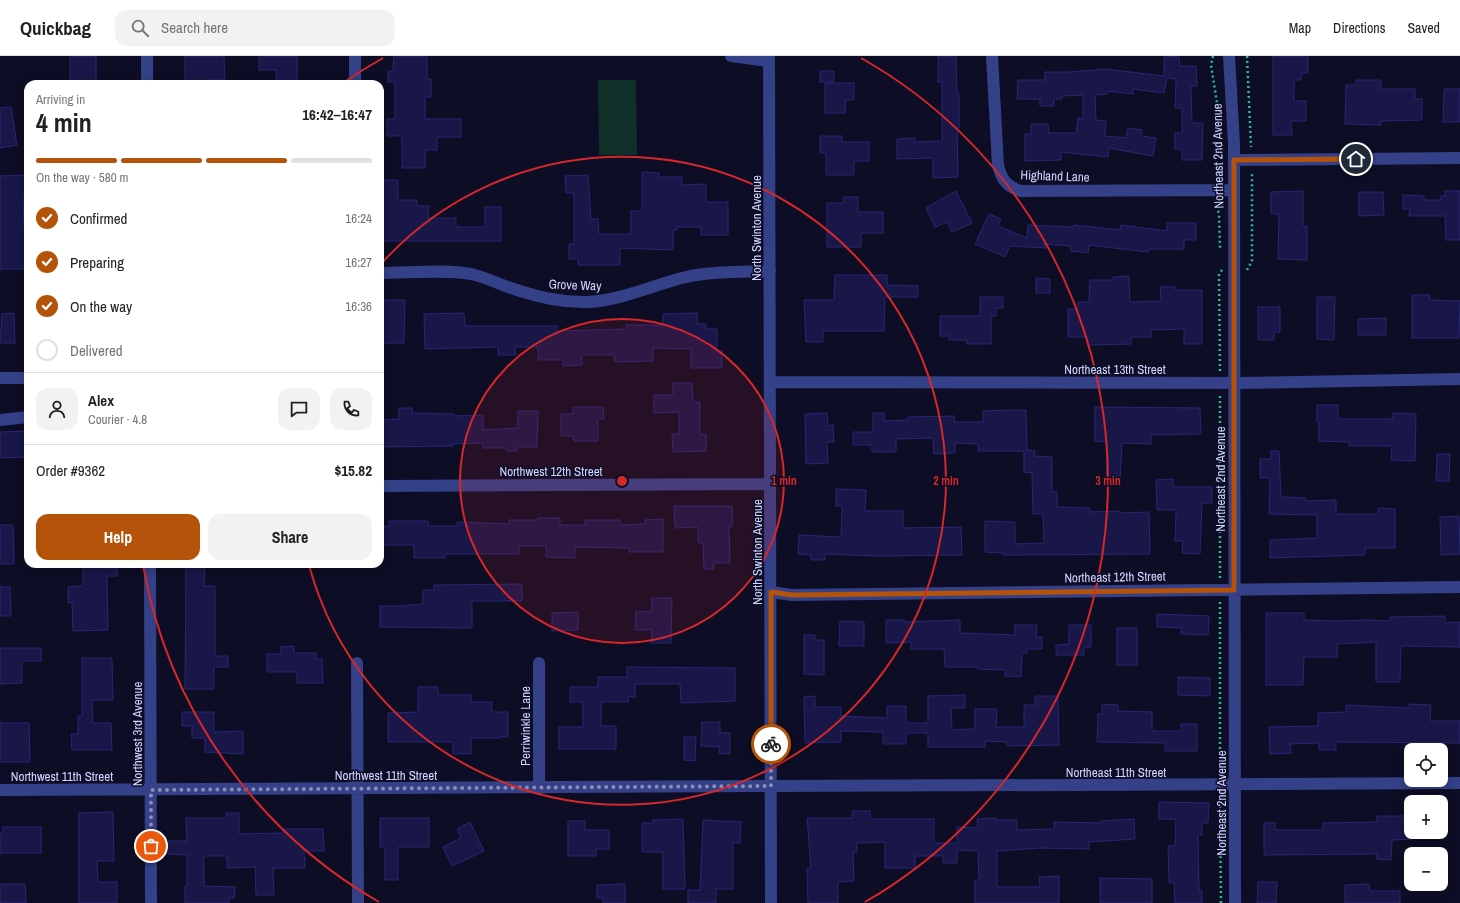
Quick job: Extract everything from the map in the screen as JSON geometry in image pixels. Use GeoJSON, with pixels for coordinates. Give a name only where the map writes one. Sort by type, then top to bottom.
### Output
{"type":"FeatureCollection","features":[{"type":"Feature","properties":{"kind":"street"},"geometry":{"type":"LineString","coordinates":[[147,56],[147,80]]}},
{"type":"Feature","properties":{"kind":"street"},"geometry":{"type":"LineString","coordinates":[[355,56],[355,80]]}},
{"type":"Feature","properties":{"kind":"street"},"geometry":{"type":"LineString","coordinates":[[731,56],[769,58]]}},
{"type":"Feature","properties":{"kind":"street","name":"Highland Lane"},"geometry":{"type":"LineString","coordinates":[[992,56],[998,165],[1000,174],[1005,182],[1012,188],[1021,191],[1234,190]]}},
{"type":"Feature","properties":{"kind":"street","name":"Northeast 2nd Avenue"},"geometry":{"type":"LineString","coordinates":[[1229,56],[1234,160],[1235,903]]}},
{"type":"Feature","properties":{"kind":"street","name":"North Swinton Avenue"},"geometry":{"type":"LineString","coordinates":[[769,58],[771,903]]}},
{"type":"Feature","properties":{"kind":"street"},"geometry":{"type":"LineString","coordinates":[[1234,160],[1460,158]]}},
{"type":"Feature","properties":{"kind":"street","name":"Grove Way"},"geometry":{"type":"LineString","coordinates":[[384,273],[469,274],[489,279],[541,298],[588,302],[612,299],[684,277],[714,272],[770,271]]}},
{"type":"Feature","properties":{"kind":"street"},"geometry":{"type":"LineString","coordinates":[[0,378],[24,378]]}},
{"type":"Feature","properties":{"kind":"street","name":"Northeast 13th Street"},"geometry":{"type":"LineString","coordinates":[[770,382],[1234,383],[1460,379]]}},
{"type":"Feature","properties":{"kind":"street"},"geometry":{"type":"LineString","coordinates":[[0,420],[24,417]]}},
{"type":"Feature","properties":{"kind":"street","name":"Northwest 12th Street"},"geometry":{"type":"LineString","coordinates":[[384,486],[770,484]]}},
{"type":"Feature","properties":{"kind":"street","name":"Northwest 3rd Avenue"},"geometry":{"type":"LineString","coordinates":[[150,568],[152,903]]}},
{"type":"Feature","properties":{"kind":"street","name":"Northeast 12th Street"},"geometry":{"type":"LineString","coordinates":[[771,592],[792,595],[1460,588]]}},
{"type":"Feature","properties":{"kind":"street"},"geometry":{"type":"LineString","coordinates":[[356,663],[358,903]]}},
{"type":"Feature","properties":{"kind":"street","name":"Perriwinkle Lane"},"geometry":{"type":"LineString","coordinates":[[539,663],[539,789]]}},
{"type":"Feature","properties":{"kind":"street","name":"Northeast 11th Street"},"geometry":{"type":"LineString","coordinates":[[771,786],[1234,786],[1460,783]]}},
{"type":"Feature","properties":{"kind":"street","name":"Northwest 11th Street"},"geometry":{"type":"LineString","coordinates":[[0,790],[539,789],[771,786]]}},
{"type":"Feature","properties":{"kind":"path"},"geometry":{"type":"LineString","coordinates":[[1213,56],[1211,64],[1215,95],[1220,114],[1216,132],[1216,205],[1220,215],[1220,252]]}},
{"type":"Feature","properties":{"kind":"path"},"geometry":{"type":"LineString","coordinates":[[1221,903],[1219,274],[1222,270],[1222,262]]}},
{"type":"Feature","properties":{"kind":"green space"},"geometry":{"type":"Polygon","coordinates":[[[598,80],[636,80],[637,155],[599,155],[598,80]]]}},
{"type":"Feature","properties":{"kind":"building"},"geometry":{"type":"Polygon","coordinates":[[[70,56],[96,56],[96,80],[70,80],[70,56]]]}},
{"type":"Feature","properties":{"kind":"building"},"geometry":{"type":"Polygon","coordinates":[[[185,56],[224,56],[225,80],[185,80],[185,56]]]}},
{"type":"Feature","properties":{"kind":"building"},"geometry":{"type":"Polygon","coordinates":[[[259,56],[297,56],[297,80],[276,79],[276,70],[259,70],[259,56]]]}},
{"type":"Feature","properties":{"kind":"building"},"geometry":{"type":"Polygon","coordinates":[[[394,56],[427,56],[427,79],[431,79],[431,97],[425,97],[425,119],[461,119],[461,137],[437,137],[437,150],[425,150],[425,168],[402,168],[402,136],[387,136],[387,119],[395,119],[395,82],[388,82],[388,71],[393,71],[394,56]]]}},
{"type":"Feature","properties":{"kind":"building"},"geometry":{"type":"Polygon","coordinates":[[[938,56],[956,56],[957,93],[959,93],[959,128],[957,128],[958,177],[933,178],[933,158],[897,159],[897,139],[915,138],[915,142],[942,141],[942,82],[938,82],[938,56]]]}},
{"type":"Feature","properties":{"kind":"building"},"geometry":{"type":"Polygon","coordinates":[[[1179,56],[1180,66],[1196,66],[1197,86],[1191,86],[1192,123],[1203,123],[1202,160],[1182,160],[1182,149],[1175,149],[1175,133],[1182,133],[1182,108],[1175,108],[1176,79],[1167,78],[1164,93],[1133,89],[1133,94],[1107,91],[1107,94],[1095,95],[1096,120],[1106,121],[1105,136],[1126,138],[1128,128],[1142,130],[1141,136],[1156,138],[1153,156],[1109,148],[1108,157],[1061,152],[1061,160],[1025,161],[1025,134],[1031,134],[1031,124],[1048,124],[1049,133],[1076,133],[1078,118],[1083,119],[1083,95],[1062,96],[1062,99],[1054,99],[1054,106],[1040,106],[1040,99],[1017,99],[1018,80],[1045,80],[1045,72],[1070,72],[1106,69],[1164,76],[1164,57],[1179,56]]]}},
{"type":"Feature","properties":{"kind":"building"},"geometry":{"type":"Polygon","coordinates":[[[1273,56],[1308,56],[1308,73],[1302,73],[1301,80],[1294,80],[1294,101],[1306,101],[1306,121],[1291,121],[1292,135],[1273,135],[1273,56]]]}},
{"type":"Feature","properties":{"kind":"building"},"geometry":{"type":"Polygon","coordinates":[[[820,71],[834,71],[834,82],[820,82],[820,71]]]}},
{"type":"Feature","properties":{"kind":"building"},"geometry":{"type":"Polygon","coordinates":[[[1356,80],[1381,80],[1381,89],[1415,89],[1415,99],[1422,99],[1422,120],[1381,121],[1381,125],[1345,124],[1346,85],[1356,85],[1356,80]]]}},
{"type":"Feature","properties":{"kind":"building"},"geometry":{"type":"Polygon","coordinates":[[[825,83],[854,83],[854,100],[846,100],[845,113],[825,113],[825,83]]]}},
{"type":"Feature","properties":{"kind":"building"},"geometry":{"type":"Polygon","coordinates":[[[1444,89],[1460,89],[1460,122],[1443,122],[1444,89]]]}},
{"type":"Feature","properties":{"kind":"building"},"geometry":{"type":"Polygon","coordinates":[[[11,107],[17,145],[0,148],[0,108],[11,107]]]}},
{"type":"Feature","properties":{"kind":"building"},"geometry":{"type":"Polygon","coordinates":[[[820,136],[842,136],[842,142],[869,142],[869,161],[854,161],[854,175],[826,175],[826,153],[820,153],[820,136]]]}},
{"type":"Feature","properties":{"kind":"building"},"geometry":{"type":"Polygon","coordinates":[[[642,172],[659,173],[659,177],[682,177],[682,185],[706,184],[706,202],[728,202],[728,235],[701,235],[701,227],[677,227],[677,230],[673,230],[673,250],[620,248],[620,265],[578,265],[578,259],[569,259],[569,244],[574,244],[574,193],[566,193],[565,176],[588,175],[591,219],[598,219],[599,234],[631,234],[631,211],[642,211],[642,172]]]}},
{"type":"Feature","properties":{"kind":"building"},"geometry":{"type":"Polygon","coordinates":[[[24,175],[24,269],[0,269],[0,176],[24,175]]]}},
{"type":"Feature","properties":{"kind":"building"},"geometry":{"type":"Polygon","coordinates":[[[384,180],[398,180],[398,200],[417,200],[417,206],[429,206],[428,218],[456,218],[456,227],[485,227],[485,207],[501,207],[501,241],[384,241],[384,180]]]}},
{"type":"Feature","properties":{"kind":"building"},"geometry":{"type":"Polygon","coordinates":[[[956,191],[972,223],[952,232],[947,222],[935,227],[926,208],[956,191]]]}},
{"type":"Feature","properties":{"kind":"building"},"geometry":{"type":"Polygon","coordinates":[[[1303,191],[1303,226],[1307,226],[1307,260],[1278,259],[1279,214],[1271,214],[1271,192],[1303,191]]]}},
{"type":"Feature","properties":{"kind":"building"},"geometry":{"type":"Polygon","coordinates":[[[1445,191],[1460,191],[1460,240],[1446,240],[1445,216],[1409,216],[1410,209],[1403,209],[1403,195],[1424,196],[1424,200],[1441,200],[1441,196],[1445,196],[1445,191]]]}},
{"type":"Feature","properties":{"kind":"building"},"geometry":{"type":"Polygon","coordinates":[[[1359,192],[1383,192],[1384,215],[1359,216],[1359,192]]]}},
{"type":"Feature","properties":{"kind":"building"},"geometry":{"type":"Polygon","coordinates":[[[843,197],[858,197],[858,212],[883,212],[883,233],[861,233],[861,247],[827,247],[827,203],[843,203],[843,197]]]}},
{"type":"Feature","properties":{"kind":"building"},"geometry":{"type":"Polygon","coordinates":[[[989,214],[1001,219],[998,226],[1027,238],[1028,225],[1074,227],[1074,225],[1120,230],[1121,225],[1167,231],[1167,223],[1196,223],[1196,240],[1184,240],[1184,249],[1149,249],[1148,252],[1089,245],[1088,253],[1071,251],[1071,246],[1043,244],[1048,247],[1047,248],[1010,246],[1005,257],[975,244],[989,214]]]}},
{"type":"Feature","properties":{"kind":"building"},"geometry":{"type":"Polygon","coordinates":[[[835,275],[887,275],[887,285],[918,286],[918,297],[885,297],[884,331],[823,331],[823,342],[806,342],[804,300],[834,300],[835,275]]]}},
{"type":"Feature","properties":{"kind":"building"},"geometry":{"type":"Polygon","coordinates":[[[1129,276],[1130,302],[1161,301],[1160,287],[1175,287],[1175,290],[1202,290],[1202,344],[1184,344],[1184,329],[1151,330],[1151,337],[1131,337],[1131,344],[1088,345],[1088,337],[1068,337],[1068,309],[1078,309],[1078,302],[1089,302],[1090,280],[1113,280],[1113,277],[1129,276]]]}},
{"type":"Feature","properties":{"kind":"building"},"geometry":{"type":"Polygon","coordinates":[[[1036,278],[1050,279],[1050,293],[1036,293],[1036,278]]]}},
{"type":"Feature","properties":{"kind":"building"},"geometry":{"type":"Polygon","coordinates":[[[1412,295],[1430,295],[1430,300],[1460,301],[1459,338],[1412,338],[1412,295]]]}},
{"type":"Feature","properties":{"kind":"building"},"geometry":{"type":"Polygon","coordinates":[[[980,297],[1003,297],[1003,308],[996,308],[996,316],[991,316],[991,344],[967,344],[967,340],[949,340],[949,336],[940,336],[940,316],[980,316],[980,297]]]}},
{"type":"Feature","properties":{"kind":"building"},"geometry":{"type":"Polygon","coordinates":[[[1317,297],[1335,297],[1334,340],[1317,339],[1317,297]]]}},
{"type":"Feature","properties":{"kind":"building"},"geometry":{"type":"Polygon","coordinates":[[[384,300],[405,300],[404,343],[384,343],[384,300]]]}},
{"type":"Feature","properties":{"kind":"building"},"geometry":{"type":"Polygon","coordinates":[[[1258,307],[1280,307],[1280,332],[1274,332],[1274,340],[1258,340],[1258,307]]]}},
{"type":"Feature","properties":{"kind":"building"},"geometry":{"type":"Polygon","coordinates":[[[14,313],[15,343],[0,343],[2,314],[14,313]]]}},
{"type":"Feature","properties":{"kind":"building"},"geometry":{"type":"Polygon","coordinates":[[[464,313],[465,326],[557,326],[557,331],[626,329],[626,325],[663,325],[663,314],[697,313],[697,324],[706,324],[706,329],[717,329],[717,351],[722,351],[722,368],[691,368],[691,349],[653,348],[653,361],[614,362],[614,355],[582,355],[582,365],[563,366],[563,360],[538,360],[538,347],[515,347],[516,355],[498,355],[498,347],[425,349],[424,314],[464,313]]]}},
{"type":"Feature","properties":{"kind":"building"},"geometry":{"type":"Polygon","coordinates":[[[1386,318],[1386,335],[1358,335],[1358,319],[1386,318]]]}},
{"type":"Feature","properties":{"kind":"building"},"geometry":{"type":"Polygon","coordinates":[[[673,383],[692,383],[693,402],[700,402],[700,434],[706,434],[706,451],[673,452],[672,434],[679,434],[679,412],[654,413],[654,395],[673,395],[673,383]]]}},
{"type":"Feature","properties":{"kind":"building"},"geometry":{"type":"Polygon","coordinates":[[[1317,405],[1338,405],[1338,419],[1392,419],[1393,413],[1416,414],[1415,461],[1391,460],[1392,446],[1349,446],[1349,442],[1319,441],[1317,405]]]}},
{"type":"Feature","properties":{"kind":"building"},"geometry":{"type":"Polygon","coordinates":[[[573,407],[603,407],[604,419],[598,419],[598,441],[574,441],[573,436],[561,436],[561,414],[573,414],[573,407]]]}},
{"type":"Feature","properties":{"kind":"building"},"geometry":{"type":"Polygon","coordinates":[[[1095,407],[1200,408],[1201,434],[1151,435],[1151,444],[1122,443],[1120,480],[1106,480],[1107,442],[1095,441],[1095,407]]]}},
{"type":"Feature","properties":{"kind":"building"},"geometry":{"type":"Polygon","coordinates":[[[399,408],[412,408],[412,413],[454,414],[454,416],[483,415],[483,430],[518,428],[518,411],[538,411],[537,447],[517,447],[517,451],[506,451],[506,448],[483,448],[483,443],[453,444],[453,446],[384,447],[384,420],[399,419],[399,408]]]}},
{"type":"Feature","properties":{"kind":"building"},"geometry":{"type":"Polygon","coordinates":[[[1026,410],[1027,450],[1035,451],[1034,456],[1052,457],[1052,492],[1057,492],[1057,507],[1090,508],[1090,512],[1149,512],[1150,554],[1003,555],[1003,553],[985,552],[985,521],[1015,522],[1015,544],[1044,543],[1043,514],[1033,514],[1032,473],[1024,472],[1024,451],[978,451],[978,444],[955,443],[955,453],[934,454],[933,438],[896,439],[896,452],[872,452],[872,445],[853,445],[853,432],[873,432],[873,413],[884,413],[884,421],[908,420],[908,417],[954,416],[955,422],[983,422],[983,411],[1026,410]]]}},
{"type":"Feature","properties":{"kind":"building"},"geometry":{"type":"Polygon","coordinates":[[[827,413],[828,426],[833,425],[834,442],[827,442],[828,463],[806,464],[805,414],[827,413]]]}},
{"type":"Feature","properties":{"kind":"building"},"geometry":{"type":"Polygon","coordinates":[[[24,431],[24,457],[0,458],[0,432],[24,431]]]}},
{"type":"Feature","properties":{"kind":"building"},"geometry":{"type":"Polygon","coordinates":[[[1271,451],[1279,451],[1281,497],[1306,498],[1306,501],[1336,500],[1336,514],[1378,514],[1378,508],[1395,509],[1395,548],[1365,548],[1365,555],[1270,558],[1270,540],[1317,538],[1317,515],[1269,514],[1270,478],[1260,478],[1260,459],[1271,459],[1271,451]]]}},
{"type":"Feature","properties":{"kind":"building"},"geometry":{"type":"Polygon","coordinates":[[[1437,454],[1450,454],[1449,481],[1436,481],[1437,454]]]}},
{"type":"Feature","properties":{"kind":"building"},"geometry":{"type":"Polygon","coordinates":[[[1173,479],[1174,487],[1212,487],[1212,503],[1202,503],[1200,554],[1182,553],[1183,541],[1175,541],[1176,510],[1157,510],[1156,480],[1173,479]]]}},
{"type":"Feature","properties":{"kind":"building"},"geometry":{"type":"Polygon","coordinates":[[[836,489],[866,490],[865,511],[903,511],[903,528],[961,527],[962,555],[877,556],[825,554],[825,560],[811,560],[811,555],[798,554],[799,535],[841,537],[842,506],[836,506],[836,489]]]}},
{"type":"Feature","properties":{"kind":"building"},"geometry":{"type":"Polygon","coordinates":[[[674,506],[732,506],[733,526],[729,527],[730,563],[714,563],[714,569],[704,569],[703,543],[698,543],[698,527],[675,528],[674,506]]]}},
{"type":"Feature","properties":{"kind":"building"},"geometry":{"type":"Polygon","coordinates":[[[1459,516],[1460,554],[1441,555],[1440,517],[1459,516]]]}},
{"type":"Feature","properties":{"kind":"building"},"geometry":{"type":"Polygon","coordinates":[[[538,518],[560,518],[560,525],[585,525],[585,520],[620,520],[620,525],[645,524],[645,520],[663,519],[663,552],[629,552],[629,548],[575,547],[575,558],[546,557],[546,546],[519,546],[519,554],[445,554],[445,558],[414,558],[414,545],[384,545],[384,527],[389,526],[389,521],[428,521],[428,526],[457,526],[457,522],[509,524],[509,520],[538,520],[538,518]]]}},
{"type":"Feature","properties":{"kind":"building"},"geometry":{"type":"Polygon","coordinates":[[[0,525],[13,525],[14,564],[0,564],[0,525]]]}},
{"type":"Feature","properties":{"kind":"building"},"geometry":{"type":"Polygon","coordinates":[[[83,568],[117,568],[117,576],[107,576],[108,630],[73,631],[72,602],[68,603],[68,587],[83,586],[83,568]]]}},
{"type":"Feature","properties":{"kind":"building"},"geometry":{"type":"Polygon","coordinates":[[[186,568],[205,568],[204,586],[215,586],[215,656],[228,656],[228,667],[214,667],[214,689],[185,689],[186,568]]]}},
{"type":"Feature","properties":{"kind":"building"},"geometry":{"type":"Polygon","coordinates":[[[522,584],[522,601],[472,601],[472,628],[380,627],[380,606],[407,606],[423,604],[423,590],[434,590],[434,585],[522,584]]]}},
{"type":"Feature","properties":{"kind":"building"},"geometry":{"type":"Polygon","coordinates":[[[0,587],[10,587],[11,616],[0,616],[0,587]]]}},
{"type":"Feature","properties":{"kind":"building"},"geometry":{"type":"Polygon","coordinates":[[[652,598],[672,598],[671,643],[651,643],[652,630],[635,630],[636,611],[651,612],[652,598]]]}},
{"type":"Feature","properties":{"kind":"building"},"geometry":{"type":"Polygon","coordinates":[[[578,612],[578,630],[552,631],[552,613],[578,612]]]}},
{"type":"Feature","properties":{"kind":"building"},"geometry":{"type":"Polygon","coordinates":[[[1266,613],[1304,613],[1304,620],[1336,621],[1390,621],[1390,617],[1445,616],[1445,623],[1460,622],[1460,647],[1401,646],[1400,682],[1376,682],[1376,642],[1337,644],[1337,657],[1304,657],[1303,685],[1266,685],[1266,613]]]}},
{"type":"Feature","properties":{"kind":"building"},"geometry":{"type":"Polygon","coordinates":[[[1157,614],[1209,616],[1208,635],[1181,634],[1182,628],[1157,627],[1157,614]]]}},
{"type":"Feature","properties":{"kind":"building"},"geometry":{"type":"Polygon","coordinates":[[[886,620],[904,620],[904,622],[960,620],[960,633],[1015,635],[1015,625],[1037,625],[1036,637],[1042,637],[1042,649],[1027,649],[1027,653],[1022,653],[1021,677],[1005,676],[1005,670],[978,669],[978,667],[945,667],[944,649],[911,649],[911,642],[886,643],[886,620]]]}},
{"type":"Feature","properties":{"kind":"building"},"geometry":{"type":"Polygon","coordinates":[[[840,621],[864,622],[864,646],[839,646],[840,621]]]}},
{"type":"Feature","properties":{"kind":"building"},"geometry":{"type":"Polygon","coordinates":[[[1069,625],[1091,625],[1091,647],[1084,648],[1084,655],[1056,655],[1056,645],[1069,644],[1069,625]]]}},
{"type":"Feature","properties":{"kind":"building"},"geometry":{"type":"Polygon","coordinates":[[[1117,628],[1137,628],[1137,665],[1117,665],[1117,628]]]}},
{"type":"Feature","properties":{"kind":"building"},"geometry":{"type":"Polygon","coordinates":[[[804,635],[815,635],[815,640],[824,640],[824,675],[804,674],[804,635]]]}},
{"type":"Feature","properties":{"kind":"building"},"geometry":{"type":"Polygon","coordinates":[[[294,646],[294,653],[316,653],[316,659],[322,659],[323,683],[297,683],[297,672],[267,672],[267,654],[281,654],[281,647],[294,646]]]}},
{"type":"Feature","properties":{"kind":"building"},"geometry":{"type":"Polygon","coordinates":[[[0,648],[41,648],[41,661],[22,661],[22,683],[0,684],[0,648]]]}},
{"type":"Feature","properties":{"kind":"building"},"geometry":{"type":"Polygon","coordinates":[[[82,658],[112,658],[113,700],[92,700],[93,723],[111,723],[112,750],[72,750],[71,734],[78,734],[78,716],[82,716],[82,658]]]}},
{"type":"Feature","properties":{"kind":"building"},"geometry":{"type":"Polygon","coordinates":[[[627,667],[735,668],[735,701],[681,703],[680,684],[635,684],[635,697],[628,697],[628,702],[601,702],[601,726],[616,726],[616,749],[559,749],[559,727],[583,727],[583,702],[570,702],[570,687],[598,687],[598,677],[627,677],[627,667]]]}},
{"type":"Feature","properties":{"kind":"building"},"geometry":{"type":"Polygon","coordinates":[[[1178,677],[1210,678],[1210,696],[1178,695],[1178,677]]]}},
{"type":"Feature","properties":{"kind":"building"},"geometry":{"type":"Polygon","coordinates":[[[418,687],[438,687],[438,695],[471,695],[471,702],[492,702],[492,712],[508,712],[508,737],[471,738],[471,754],[453,754],[453,742],[388,742],[388,713],[418,712],[418,687]]]}},
{"type":"Feature","properties":{"kind":"building"},"geometry":{"type":"Polygon","coordinates":[[[965,695],[965,708],[951,708],[952,730],[975,729],[975,709],[997,709],[996,727],[1024,727],[1024,705],[1035,705],[1035,696],[1058,696],[1059,745],[1007,746],[1007,742],[985,741],[985,747],[928,747],[928,733],[906,733],[906,744],[883,744],[883,732],[841,731],[841,742],[805,743],[804,697],[815,696],[815,707],[841,707],[841,716],[887,718],[887,706],[906,706],[906,723],[928,723],[928,696],[965,695]]]}},
{"type":"Feature","properties":{"kind":"building"},"geometry":{"type":"Polygon","coordinates":[[[1102,704],[1118,705],[1118,711],[1152,712],[1152,731],[1181,731],[1181,724],[1197,724],[1197,751],[1165,751],[1165,743],[1097,742],[1098,714],[1102,714],[1102,704]]]}},
{"type":"Feature","properties":{"kind":"building"},"geometry":{"type":"Polygon","coordinates":[[[1409,704],[1431,705],[1430,721],[1460,721],[1460,743],[1336,742],[1336,750],[1319,750],[1319,743],[1290,744],[1291,753],[1270,754],[1269,727],[1318,726],[1318,713],[1346,712],[1346,705],[1409,708],[1409,704]]]}},
{"type":"Feature","properties":{"kind":"building"},"geometry":{"type":"Polygon","coordinates":[[[182,712],[214,712],[214,732],[243,731],[243,754],[205,752],[205,738],[192,738],[192,726],[182,726],[182,712]]]}},
{"type":"Feature","properties":{"kind":"building"},"geometry":{"type":"Polygon","coordinates":[[[702,722],[720,722],[720,733],[730,733],[730,754],[719,753],[720,747],[701,746],[702,722]]]}},
{"type":"Feature","properties":{"kind":"building"},"geometry":{"type":"Polygon","coordinates":[[[0,723],[29,723],[30,762],[0,762],[0,723]]]}},
{"type":"Feature","properties":{"kind":"building"},"geometry":{"type":"Polygon","coordinates":[[[684,737],[696,737],[695,761],[684,760],[684,737]]]}},
{"type":"Feature","properties":{"kind":"building"},"geometry":{"type":"Polygon","coordinates":[[[1159,802],[1209,803],[1208,823],[1202,823],[1202,835],[1198,835],[1199,891],[1202,891],[1202,903],[1175,903],[1174,883],[1169,883],[1168,846],[1175,846],[1176,819],[1159,819],[1159,802]]]}},
{"type":"Feature","properties":{"kind":"building"},"geometry":{"type":"Polygon","coordinates":[[[852,811],[870,811],[870,819],[934,819],[934,843],[957,843],[957,827],[978,828],[977,819],[996,818],[996,820],[1017,820],[1017,830],[1054,829],[1054,822],[1101,823],[1101,821],[1134,819],[1135,839],[1089,842],[1089,849],[1040,848],[997,851],[997,887],[1040,887],[1039,877],[1059,876],[1059,903],[975,903],[975,880],[979,880],[978,851],[957,850],[957,863],[943,863],[943,856],[915,856],[915,868],[885,868],[885,842],[857,843],[857,852],[853,852],[854,881],[838,882],[838,903],[808,903],[807,869],[811,868],[807,818],[853,818],[852,811]]]}},
{"type":"Feature","properties":{"kind":"building"},"geometry":{"type":"Polygon","coordinates":[[[113,812],[114,861],[97,861],[98,882],[117,882],[117,903],[79,903],[79,813],[113,812]]]}},
{"type":"Feature","properties":{"kind":"building"},"geometry":{"type":"Polygon","coordinates":[[[226,813],[239,813],[239,834],[283,833],[283,829],[323,829],[324,851],[304,851],[305,868],[273,868],[274,895],[256,895],[255,867],[227,868],[227,856],[204,856],[204,886],[235,887],[234,898],[229,898],[229,903],[185,903],[185,886],[187,886],[187,855],[168,854],[168,841],[187,841],[186,818],[226,818],[226,813]]]}},
{"type":"Feature","properties":{"kind":"building"},"geometry":{"type":"Polygon","coordinates":[[[1377,816],[1404,816],[1404,839],[1411,839],[1392,840],[1391,860],[1376,859],[1377,854],[1264,855],[1264,823],[1275,823],[1275,830],[1323,830],[1323,823],[1377,822],[1377,816]]]}},
{"type":"Feature","properties":{"kind":"building"},"geometry":{"type":"Polygon","coordinates":[[[380,818],[429,818],[429,847],[398,847],[398,880],[385,880],[385,847],[380,847],[380,818]]]}},
{"type":"Feature","properties":{"kind":"building"},"geometry":{"type":"Polygon","coordinates":[[[683,819],[685,889],[663,889],[663,852],[642,852],[642,823],[653,823],[653,820],[683,819]]]}},
{"type":"Feature","properties":{"kind":"building"},"geometry":{"type":"Polygon","coordinates":[[[703,820],[741,822],[740,843],[733,843],[733,889],[716,889],[716,903],[688,903],[688,890],[700,890],[703,820]]]}},
{"type":"Feature","properties":{"kind":"building"},"geometry":{"type":"Polygon","coordinates":[[[568,821],[585,821],[585,830],[609,830],[609,849],[596,849],[596,856],[568,856],[568,821]]]}},
{"type":"Feature","properties":{"kind":"building"},"geometry":{"type":"Polygon","coordinates":[[[470,822],[484,851],[452,866],[443,847],[461,838],[457,829],[470,822]]]}},
{"type":"Feature","properties":{"kind":"building"},"geometry":{"type":"Polygon","coordinates":[[[3,827],[41,827],[41,853],[0,853],[0,833],[3,833],[3,827]]]}},
{"type":"Feature","properties":{"kind":"building"},"geometry":{"type":"Polygon","coordinates":[[[1100,878],[1152,879],[1152,903],[1100,903],[1100,878]]]}},
{"type":"Feature","properties":{"kind":"building"},"geometry":{"type":"Polygon","coordinates":[[[1258,882],[1277,882],[1276,903],[1257,903],[1258,882]]]}},
{"type":"Feature","properties":{"kind":"building"},"geometry":{"type":"Polygon","coordinates":[[[0,884],[25,884],[26,903],[0,903],[0,884]]]}},
{"type":"Feature","properties":{"kind":"building"},"geometry":{"type":"Polygon","coordinates":[[[625,884],[625,903],[603,903],[603,898],[597,898],[597,885],[625,884]]]}},
{"type":"Feature","properties":{"kind":"building"},"geometry":{"type":"Polygon","coordinates":[[[1369,884],[1370,891],[1400,891],[1400,903],[1345,903],[1345,885],[1369,884]]]}},
{"type":"Feature","properties":{"kind":"way so far"},"geometry":{"type":"LineString","coordinates":[[151,846],[151,790],[539,789],[771,786],[771,744]]}},
{"type":"Feature","properties":{"kind":"route"},"geometry":{"type":"LineString","coordinates":[[771,744],[771,592],[792,595],[1234,590],[1234,160],[1356,159]]}}]}
